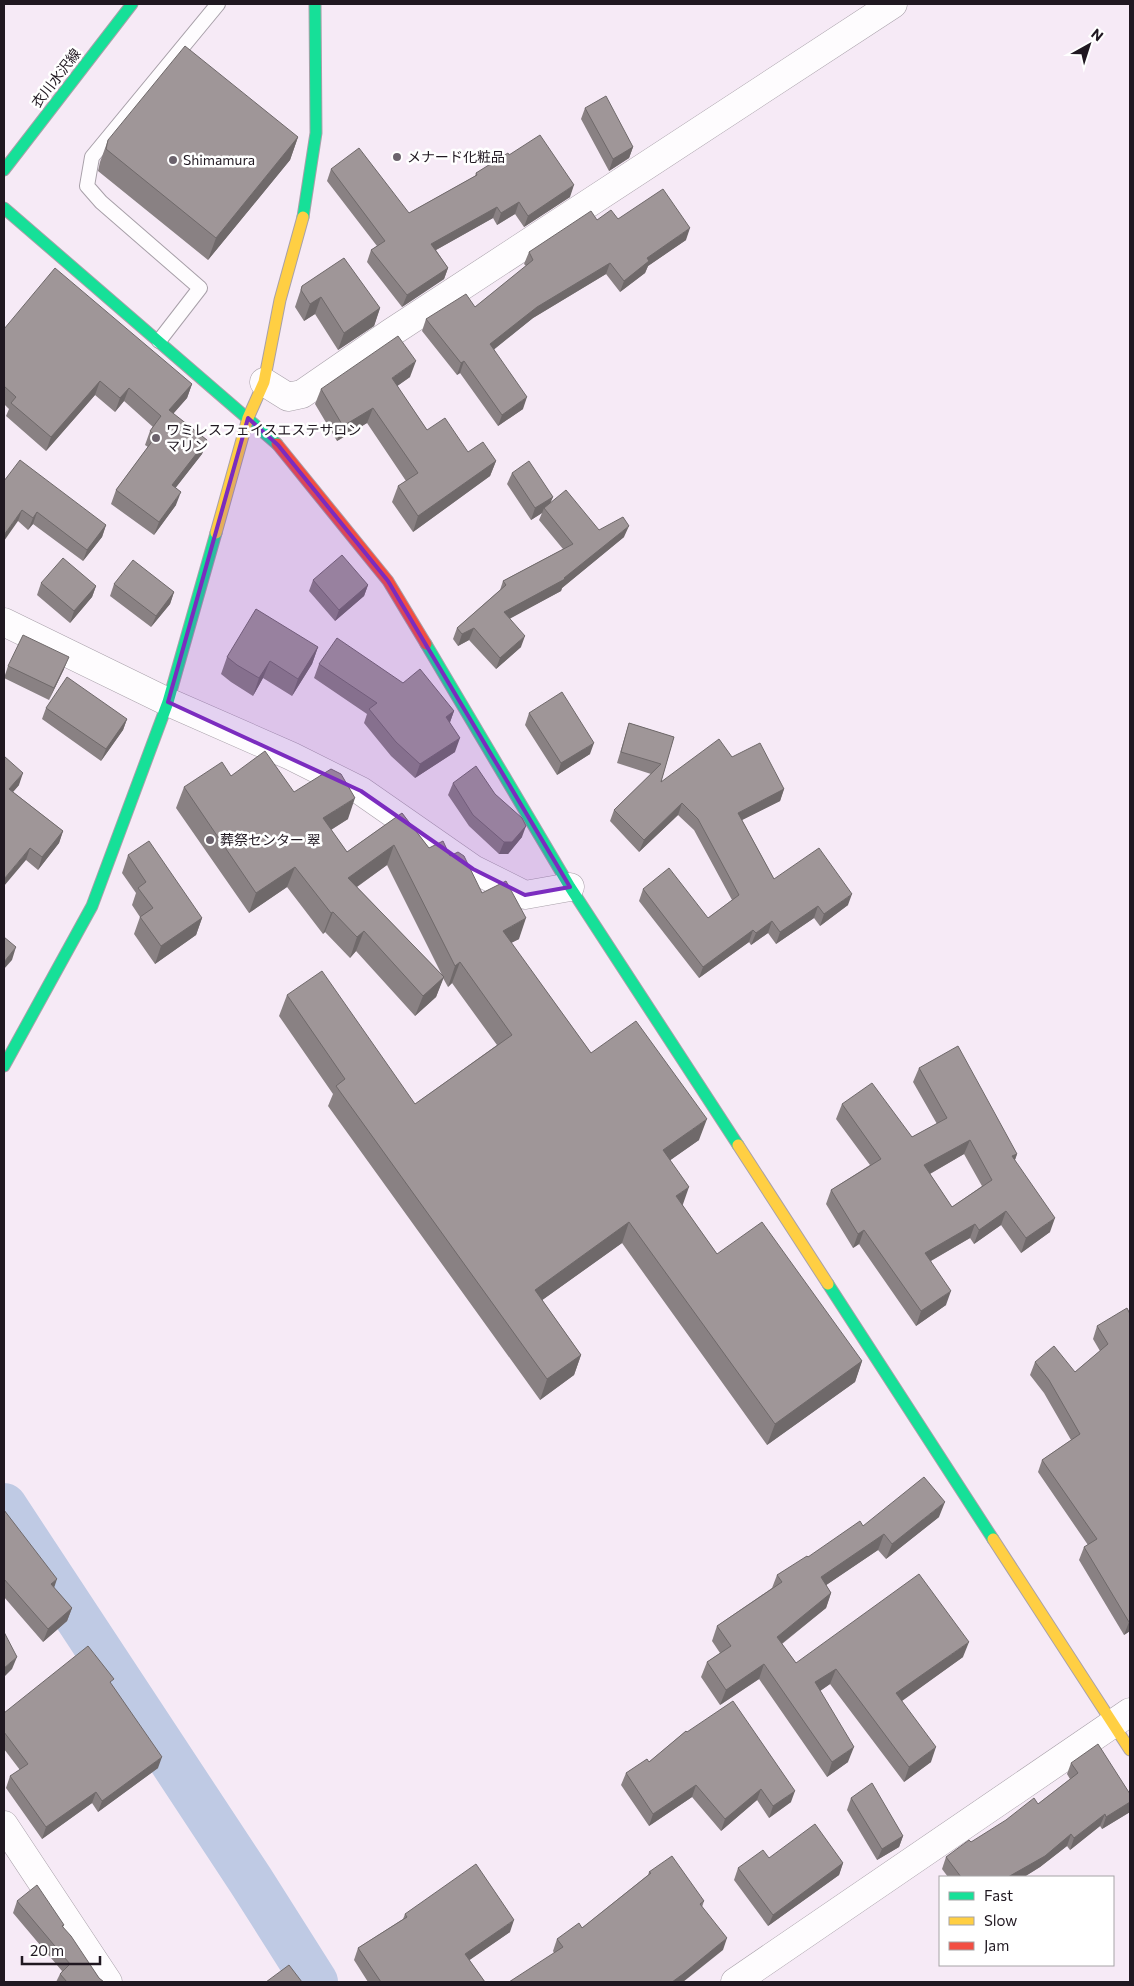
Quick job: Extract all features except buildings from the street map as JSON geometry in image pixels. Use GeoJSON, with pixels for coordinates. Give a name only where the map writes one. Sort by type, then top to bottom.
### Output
{"type":"FeatureCollection","features":[{"type":"Feature","properties":{"kind":"street","name":"衣川水沢線"},"geometry":{"type":"LineString","coordinates":[[4,170],[132,4]]}},
{"type":"Feature","properties":{"kind":"street"},"geometry":{"type":"LineString","coordinates":[[4,1066],[92,906],[168,702],[248,418],[264,382],[280,300],[305,209],[316,133],[315,4]]}},
{"type":"Feature","properties":{"kind":"street"},"geometry":{"type":"LineString","coordinates":[[264,382],[288,397],[302,394],[389,334],[893,4]]}},
{"type":"Feature","properties":{"kind":"street"},"geometry":{"type":"LineString","coordinates":[[4,208],[278,445],[388,582],[570,887],[1121,1718],[1130,1750]]}},
{"type":"Feature","properties":{"kind":"street"},"geometry":{"type":"LineString","coordinates":[[4,622],[168,702],[291,756],[361,791],[473,869],[525,895],[570,887]]}},
{"type":"Feature","properties":{"kind":"street"},"geometry":{"type":"LineString","coordinates":[[735,1982],[1121,1718]]}},
{"type":"Feature","properties":{"kind":"street"},"geometry":{"type":"LineString","coordinates":[[4,1825],[108,1982]]}},
{"type":"Feature","properties":{"kind":"lane"},"geometry":{"type":"LineString","coordinates":[[159,342],[200,288],[101,202],[87,186],[92,157],[218,4]]}},
{"type":"Feature","properties":{"kind":"highlighted area"},"geometry":{"type":"Polygon","coordinates":[[[248,418],[278,445],[388,581],[570,887],[525,895],[473,869],[361,791],[168,702],[248,418]]]}},
{"type":"Feature","properties":{"kind":"waterway"},"geometry":{"type":"LineString","coordinates":[[4,1506],[251,1881],[315,1982]]}},
{"type":"Feature","properties":{"kind":"traffic: fast"},"geometry":{"type":"LineString","coordinates":[[4,170],[132,4]]}},
{"type":"Feature","properties":{"kind":"traffic: fast"},"geometry":{"type":"LineString","coordinates":[[303,217],[316,133],[315,4]]}},
{"type":"Feature","properties":{"kind":"traffic: fast"},"geometry":{"type":"LineString","coordinates":[[4,208],[277,444]]}},
{"type":"Feature","properties":{"kind":"traffic: fast"},"geometry":{"type":"LineString","coordinates":[[4,1066],[92,906],[168,702],[216,533]]}},
{"type":"Feature","properties":{"kind":"traffic: fast"},"geometry":{"type":"LineString","coordinates":[[426,644],[570,887],[738,1145]]}},
{"type":"Feature","properties":{"kind":"traffic: fast"},"geometry":{"type":"LineString","coordinates":[[828,1284],[993,1539]]}},
{"type":"Feature","properties":{"kind":"traffic: slow"},"geometry":{"type":"LineString","coordinates":[[216,533],[248,418],[264,382],[280,300],[303,217]]}},
{"type":"Feature","properties":{"kind":"traffic: slow"},"geometry":{"type":"LineString","coordinates":[[738,1145],[828,1284]]}},
{"type":"Feature","properties":{"kind":"traffic: slow"},"geometry":{"type":"LineString","coordinates":[[993,1539],[1130,1750]]}},
{"type":"Feature","properties":{"kind":"traffic: jam"},"geometry":{"type":"LineString","coordinates":[[277,444],[388,581],[426,644]]}},
{"type":"Feature","properties":{"kind":"place","name":"メナード化粧品"},"geometry":{"type":"Point","coordinates":[397,157]}},
{"type":"Feature","properties":{"kind":"place","name":"Shimamura"},"geometry":{"type":"Point","coordinates":[173,160]}},
{"type":"Feature","properties":{"kind":"place","name":"ワミレスフェイスエステサロン マリン"},"geometry":{"type":"Point","coordinates":[156,438]}},
{"type":"Feature","properties":{"kind":"place","name":"葬祭センター 翠"},"geometry":{"type":"Point","coordinates":[210,840]}}]}
